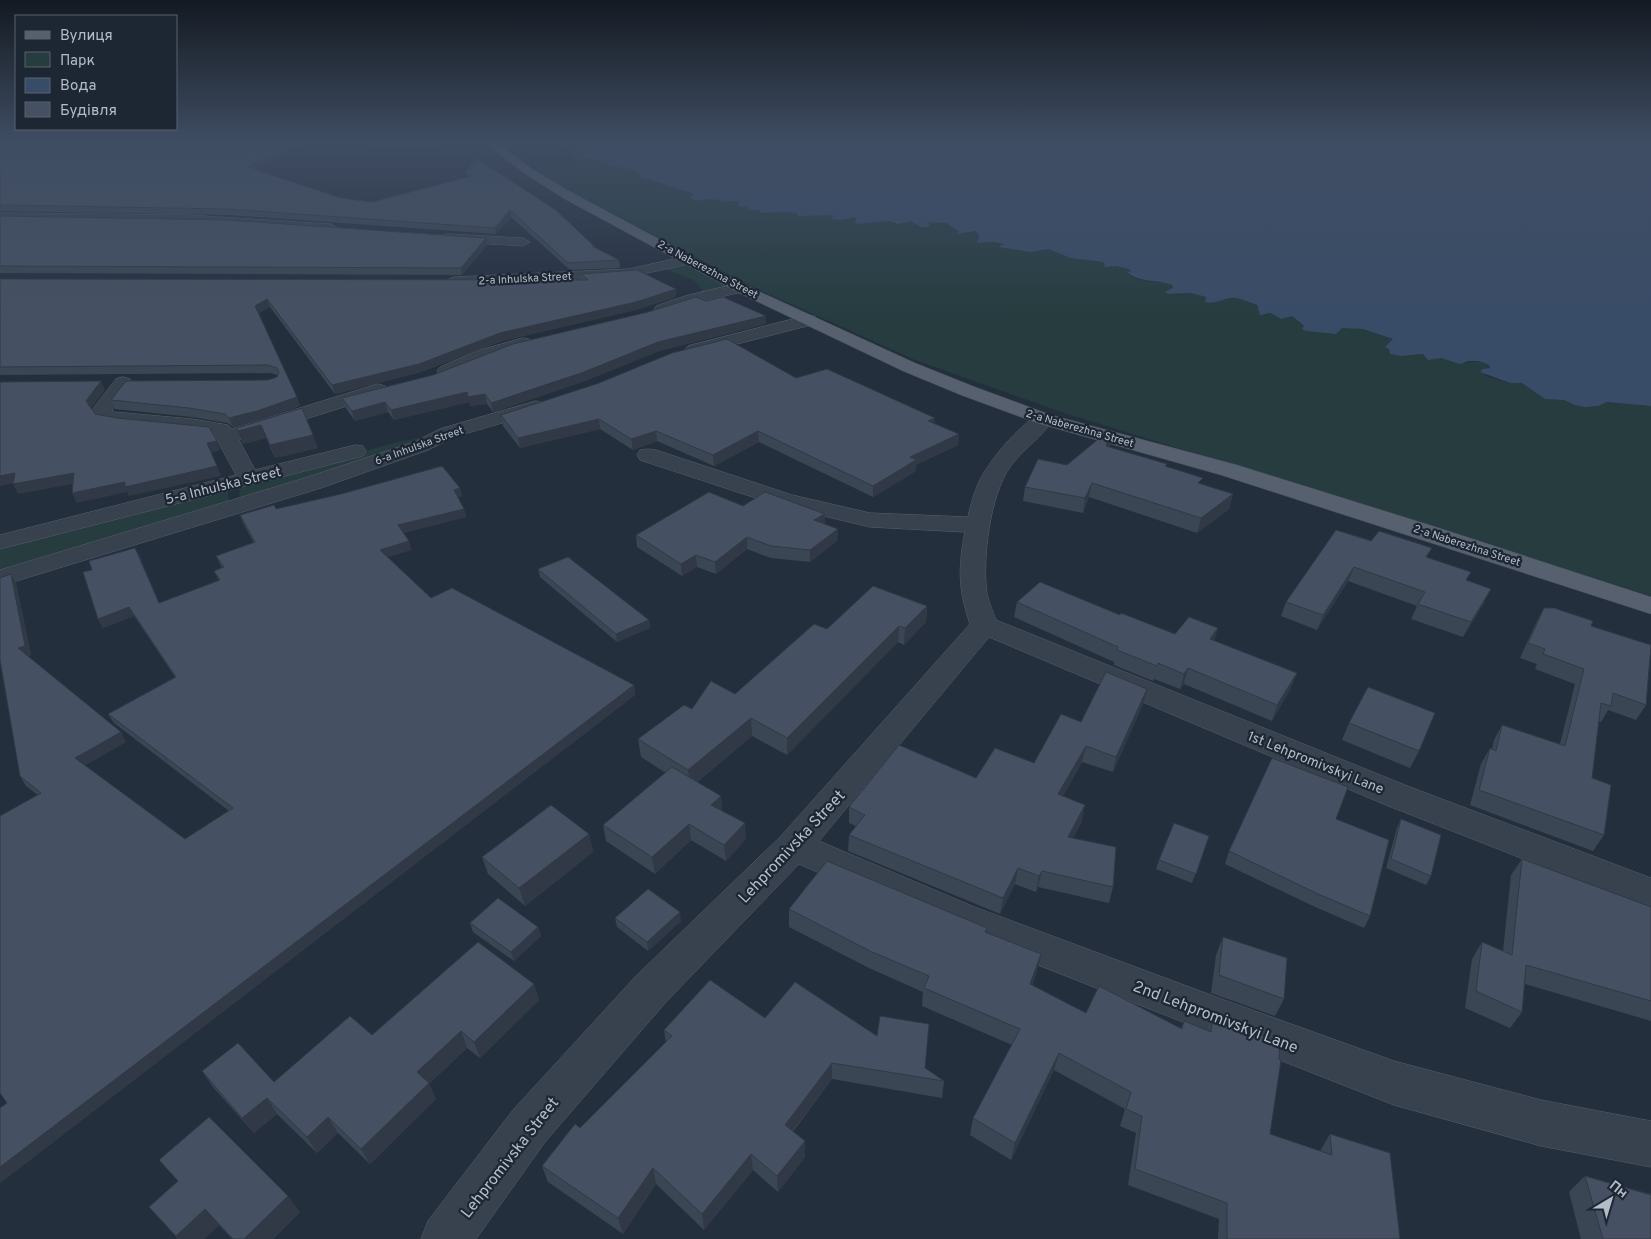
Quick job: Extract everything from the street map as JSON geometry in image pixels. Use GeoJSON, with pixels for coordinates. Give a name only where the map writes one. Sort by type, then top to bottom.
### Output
{"type":"FeatureCollection","features":[{"type":"Feature","properties":{"kind":"main road","name":"2-a Naberezhna Street"},"geometry":{"type":"LineString","coordinates":[[578,200],[740,288],[909,367],[1044,419],[1238,473],[1437,535],[1651,606]]}},
{"type":"Feature","properties":{"kind":"street"},"geometry":{"type":"LineString","coordinates":[[0,217],[187,219],[340,229]]}},
{"type":"Feature","properties":{"kind":"street"},"geometry":{"type":"LineString","coordinates":[[438,237],[523,242]]}},
{"type":"Feature","properties":{"kind":"street","name":"2-a Inhulska Street"},"geometry":{"type":"LineString","coordinates":[[437,282],[629,273],[688,260]]}},
{"type":"Feature","properties":{"kind":"street"},"geometry":{"type":"LineString","coordinates":[[642,316],[691,299],[740,288]]}},
{"type":"Feature","properties":{"kind":"street"},"geometry":{"type":"LineString","coordinates":[[676,354],[809,320]]}},
{"type":"Feature","properties":{"kind":"street"},"geometry":{"type":"LineString","coordinates":[[428,378],[483,356],[536,340]]}},
{"type":"Feature","properties":{"kind":"street"},"geometry":{"type":"LineString","coordinates":[[98,382],[143,383]]}},
{"type":"Feature","properties":{"kind":"street"},"geometry":{"type":"LineString","coordinates":[[123,383],[102,410],[107,417],[123,420],[205,425],[221,429],[249,479]]}},
{"type":"Feature","properties":{"kind":"street"},"geometry":{"type":"LineString","coordinates":[[227,437],[268,426],[350,397],[399,385]]}},
{"type":"Feature","properties":{"kind":"street","name":"6-a Inhulska Street"},"geometry":{"type":"LineString","coordinates":[[0,578],[305,486],[421,446],[447,433],[556,400]]}},
{"type":"Feature","properties":{"kind":"street"},"geometry":{"type":"LineString","coordinates":[[984,625],[974,596],[972,568],[979,525],[994,476],[1019,443],[1044,419]]}},
{"type":"Feature","properties":{"kind":"street","name":"5-a Inhulska Street"},"geometry":{"type":"LineString","coordinates":[[0,542],[408,438],[447,433]]}},
{"type":"Feature","properties":{"kind":"street"},"geometry":{"type":"LineString","coordinates":[[648,455],[786,500],[870,520],[979,525]]}},
{"type":"Feature","properties":{"kind":"street","name":"Lehpromivska Street"},"geometry":{"type":"LineString","coordinates":[[446,1239],[529,1126],[651,989],[794,846],[984,625]]}},
{"type":"Feature","properties":{"kind":"street","name":"1st Lehpromivskyi Lane"},"geometry":{"type":"LineString","coordinates":[[984,625],[1398,796],[1651,894]]}},
{"type":"Feature","properties":{"kind":"street","name":"2nd Lehpromivskyi Lane"},"geometry":{"type":"LineString","coordinates":[[794,846],[972,922],[1227,1021],[1394,1083],[1541,1122],[1651,1144]]}},
{"type":"Feature","properties":{"kind":"green space"},"geometry":{"type":"Polygon","coordinates":[[[587,200],[738,201],[739,206],[760,210],[761,213],[784,212],[797,213],[800,216],[821,214],[856,217],[855,221],[859,224],[890,221],[946,223],[958,231],[957,233],[974,231],[979,235],[977,241],[980,242],[1001,243],[1004,244],[1000,247],[1031,252],[1048,249],[1071,258],[1103,262],[1129,269],[1131,271],[1127,272],[1136,278],[1172,285],[1173,288],[1168,293],[1201,294],[1210,303],[1228,299],[1247,300],[1252,302],[1266,315],[1271,313],[1277,316],[1292,316],[1304,327],[1330,334],[1341,327],[1363,329],[1393,339],[1401,356],[1423,354],[1463,363],[1479,361],[1489,365],[1490,368],[1485,376],[1510,383],[1522,383],[1545,399],[1564,400],[1575,405],[1607,402],[1651,406],[1651,596],[1430,525],[1064,413],[915,360],[751,286],[587,200]]]}},
{"type":"Feature","properties":{"kind":"green space"},"geometry":{"type":"Polygon","coordinates":[[[680,264],[744,295],[732,294],[696,301],[702,290],[695,281],[665,269],[669,266],[680,264]]]}},
{"type":"Feature","properties":{"kind":"green space"},"geometry":{"type":"Polygon","coordinates":[[[427,439],[240,500],[239,488],[248,482],[402,441],[427,439]]]}},
{"type":"Feature","properties":{"kind":"green space"},"geometry":{"type":"Polygon","coordinates":[[[226,490],[229,502],[0,573],[0,546],[226,490]]]}},
{"type":"Feature","properties":{"kind":"water"},"geometry":{"type":"Polygon","coordinates":[[[718,200],[1651,200],[1651,406],[1607,402],[1598,406],[1585,407],[1564,400],[1545,399],[1522,383],[1510,383],[1480,372],[1483,369],[1490,368],[1489,365],[1479,361],[1469,361],[1460,364],[1441,358],[1428,360],[1423,354],[1401,356],[1390,354],[1389,349],[1385,347],[1393,339],[1363,329],[1342,328],[1336,334],[1306,331],[1302,329],[1304,326],[1292,316],[1281,319],[1271,313],[1260,315],[1257,305],[1242,299],[1230,298],[1208,303],[1205,302],[1206,297],[1191,293],[1168,294],[1165,292],[1173,288],[1172,285],[1137,278],[1127,272],[1131,271],[1129,269],[1116,266],[1104,267],[1105,264],[1103,262],[1071,258],[1048,249],[1031,252],[999,247],[1004,244],[993,242],[977,243],[979,235],[975,231],[957,234],[958,231],[946,223],[927,222],[930,225],[929,227],[921,227],[911,221],[898,224],[890,221],[859,224],[855,223],[856,217],[841,220],[831,219],[834,216],[832,215],[797,216],[797,213],[760,213],[760,210],[749,210],[747,207],[737,206],[738,201],[721,202],[718,200]]]}},
{"type":"Feature","properties":{"kind":"building"},"geometry":{"type":"Polygon","coordinates":[[[0,200],[355,200],[372,202],[380,200],[540,200],[556,210],[594,246],[592,246],[619,260],[568,263],[510,210],[495,228],[227,209],[0,205],[0,200]]]}},
{"type":"Feature","properties":{"kind":"building"},"geometry":{"type":"Polygon","coordinates":[[[0,216],[227,220],[486,238],[461,268],[0,266],[0,216]]]}},
{"type":"Feature","properties":{"kind":"building"},"geometry":{"type":"Polygon","coordinates":[[[637,270],[676,289],[636,302],[500,333],[419,364],[332,385],[267,299],[255,306],[297,397],[257,411],[229,418],[225,414],[189,408],[111,400],[126,381],[268,380],[277,377],[279,372],[277,368],[268,365],[0,367],[0,279],[588,280],[581,274],[637,270]]]}},
{"type":"Feature","properties":{"kind":"building"},"geometry":{"type":"Polygon","coordinates":[[[696,297],[706,301],[723,297],[766,316],[658,342],[584,372],[491,403],[485,394],[468,397],[467,392],[391,410],[385,402],[352,411],[342,398],[433,375],[513,344],[648,312],[696,297]]]}},
{"type":"Feature","properties":{"kind":"building"},"geometry":{"type":"Polygon","coordinates":[[[727,339],[796,378],[827,369],[935,418],[928,421],[959,434],[910,457],[916,460],[873,486],[758,431],[713,455],[656,431],[631,439],[599,419],[518,438],[501,415],[599,383],[672,353],[727,339]]]}},
{"type":"Feature","properties":{"kind":"building"},"geometry":{"type":"Polygon","coordinates":[[[101,381],[86,401],[95,414],[209,427],[217,441],[207,443],[217,466],[125,487],[125,482],[72,493],[74,473],[13,484],[15,473],[0,476],[0,382],[101,381]]]}},
{"type":"Feature","properties":{"kind":"building"},"geometry":{"type":"Polygon","coordinates":[[[302,408],[313,435],[270,445],[261,425],[238,431],[237,428],[302,408]]]}},
{"type":"Feature","properties":{"kind":"building"},"geometry":{"type":"Polygon","coordinates":[[[1108,431],[1112,432],[1106,446],[1167,464],[1165,466],[1203,478],[1198,483],[1233,494],[1201,518],[1092,483],[1085,498],[1025,487],[1038,459],[1067,465],[1108,431]]]}},
{"type":"Feature","properties":{"kind":"building"},"geometry":{"type":"Polygon","coordinates":[[[442,466],[460,488],[454,490],[464,509],[398,525],[409,541],[380,550],[431,598],[452,588],[634,685],[0,1167],[0,1108],[7,1103],[0,1093],[0,816],[41,793],[20,776],[0,660],[0,578],[11,574],[25,646],[18,648],[121,732],[75,758],[185,839],[233,808],[108,714],[176,677],[129,607],[98,619],[83,572],[92,570],[89,561],[135,548],[159,603],[220,580],[214,571],[224,567],[216,556],[255,542],[240,515],[274,505],[276,509],[341,494],[442,466]]]}},
{"type":"Feature","properties":{"kind":"building"},"geometry":{"type":"Polygon","coordinates":[[[709,492],[743,506],[765,492],[825,514],[814,520],[838,529],[810,550],[771,546],[747,537],[715,562],[696,555],[681,564],[636,535],[709,492]]]}},
{"type":"Feature","properties":{"kind":"building"},"geometry":{"type":"Polygon","coordinates":[[[1336,530],[1371,541],[1379,531],[1432,548],[1426,557],[1471,572],[1466,580],[1491,589],[1471,622],[1418,604],[1425,592],[1354,567],[1323,615],[1286,602],[1336,530]]]}},
{"type":"Feature","properties":{"kind":"building"},"geometry":{"type":"Polygon","coordinates":[[[568,557],[649,620],[616,634],[538,569],[568,557]]]}},
{"type":"Feature","properties":{"kind":"building"},"geometry":{"type":"Polygon","coordinates":[[[1040,582],[1120,615],[1121,613],[1175,634],[1189,617],[1218,628],[1210,639],[1297,673],[1277,705],[1188,668],[1184,674],[1158,663],[1157,666],[1117,650],[1118,647],[1017,602],[1040,582]]]}},
{"type":"Feature","properties":{"kind":"building"},"geometry":{"type":"Polygon","coordinates":[[[873,586],[927,606],[905,628],[899,626],[787,738],[751,718],[688,770],[638,739],[684,705],[692,709],[711,681],[735,694],[814,624],[827,629],[873,586]]]}},
{"type":"Feature","properties":{"kind":"building"},"geometry":{"type":"Polygon","coordinates":[[[1544,608],[1554,608],[1593,621],[1591,626],[1651,645],[1646,705],[1613,693],[1611,706],[1601,703],[1592,778],[1611,785],[1604,835],[1479,790],[1490,748],[1496,751],[1502,725],[1565,746],[1584,669],[1543,654],[1545,649],[1528,643],[1544,608]]]}},
{"type":"Feature","properties":{"kind":"building"},"geometry":{"type":"Polygon","coordinates":[[[1106,672],[1147,689],[1116,757],[1086,746],[1058,794],[1085,805],[1068,837],[1116,847],[1113,887],[1042,871],[1039,876],[1018,868],[1003,898],[849,835],[865,815],[849,807],[899,745],[976,778],[995,748],[1034,763],[1061,714],[1081,722],[1106,672]]]}},
{"type":"Feature","properties":{"kind":"building"},"geometry":{"type":"Polygon","coordinates":[[[1368,687],[1435,713],[1419,751],[1349,723],[1368,687]]]}},
{"type":"Feature","properties":{"kind":"building"},"geometry":{"type":"Polygon","coordinates":[[[1272,758],[1348,787],[1336,819],[1389,840],[1370,916],[1318,894],[1229,851],[1272,758]]]}},
{"type":"Feature","properties":{"kind":"building"},"geometry":{"type":"Polygon","coordinates":[[[672,767],[721,796],[711,805],[745,823],[724,845],[689,824],[652,857],[603,825],[672,767]]]}},
{"type":"Feature","properties":{"kind":"building"},"geometry":{"type":"Polygon","coordinates":[[[551,805],[589,834],[519,888],[482,857],[551,805]]]}},
{"type":"Feature","properties":{"kind":"building"},"geometry":{"type":"Polygon","coordinates":[[[1401,819],[1441,835],[1431,876],[1391,859],[1401,819]]]}},
{"type":"Feature","properties":{"kind":"building"},"geometry":{"type":"Polygon","coordinates":[[[1174,823],[1209,836],[1196,874],[1159,860],[1174,823]]]}},
{"type":"Feature","properties":{"kind":"building"},"geometry":{"type":"Polygon","coordinates":[[[1522,859],[1651,907],[1651,1001],[1526,965],[1522,1012],[1476,991],[1482,942],[1512,955],[1522,859]]]}},
{"type":"Feature","properties":{"kind":"building"},"geometry":{"type":"Polygon","coordinates":[[[827,861],[987,928],[985,932],[1041,954],[1030,984],[1086,1013],[1099,986],[1182,1029],[1184,1021],[1211,1032],[1213,1016],[1280,1042],[1279,1059],[1281,1060],[1270,1134],[1332,1155],[1330,1134],[1390,1153],[1400,1239],[1227,1239],[1227,1203],[1135,1169],[1142,1116],[1126,1109],[1131,1092],[1059,1053],[1015,1143],[973,1118],[1020,1029],[924,988],[929,976],[870,951],[789,909],[827,861]]]}},
{"type":"Feature","properties":{"kind":"building"},"geometry":{"type":"Polygon","coordinates":[[[648,889],[680,912],[647,942],[615,918],[648,889]]]}},
{"type":"Feature","properties":{"kind":"building"},"geometry":{"type":"Polygon","coordinates":[[[498,898],[538,927],[511,952],[470,923],[498,898]]]}},
{"type":"Feature","properties":{"kind":"building"},"geometry":{"type":"Polygon","coordinates":[[[1223,937],[1287,958],[1284,999],[1219,975],[1223,937]]]}},
{"type":"Feature","properties":{"kind":"building"},"geometry":{"type":"Polygon","coordinates":[[[478,942],[534,984],[474,1042],[461,1031],[417,1072],[429,1083],[361,1149],[328,1117],[307,1137],[267,1098],[242,1118],[202,1071],[238,1043],[274,1082],[350,1016],[372,1035],[478,942]]]}},
{"type":"Feature","properties":{"kind":"building"},"geometry":{"type":"Polygon","coordinates":[[[710,980],[765,1018],[795,982],[877,1036],[880,1016],[929,1024],[925,1068],[944,1081],[832,1063],[785,1125],[805,1141],[777,1176],[751,1154],[702,1214],[653,1168],[618,1218],[542,1166],[575,1124],[580,1128],[672,1036],[664,1030],[710,980]]]}},
{"type":"Feature","properties":{"kind":"building"},"geometry":{"type":"Polygon","coordinates":[[[209,1117],[288,1196],[244,1239],[233,1239],[205,1209],[176,1236],[149,1207],[178,1181],[159,1160],[209,1117]]]}},
{"type":"Feature","properties":{"kind":"building"},"geometry":{"type":"Polygon","coordinates":[[[1585,1176],[1651,1195],[1651,1239],[1603,1239],[1585,1176]]]}}]}
